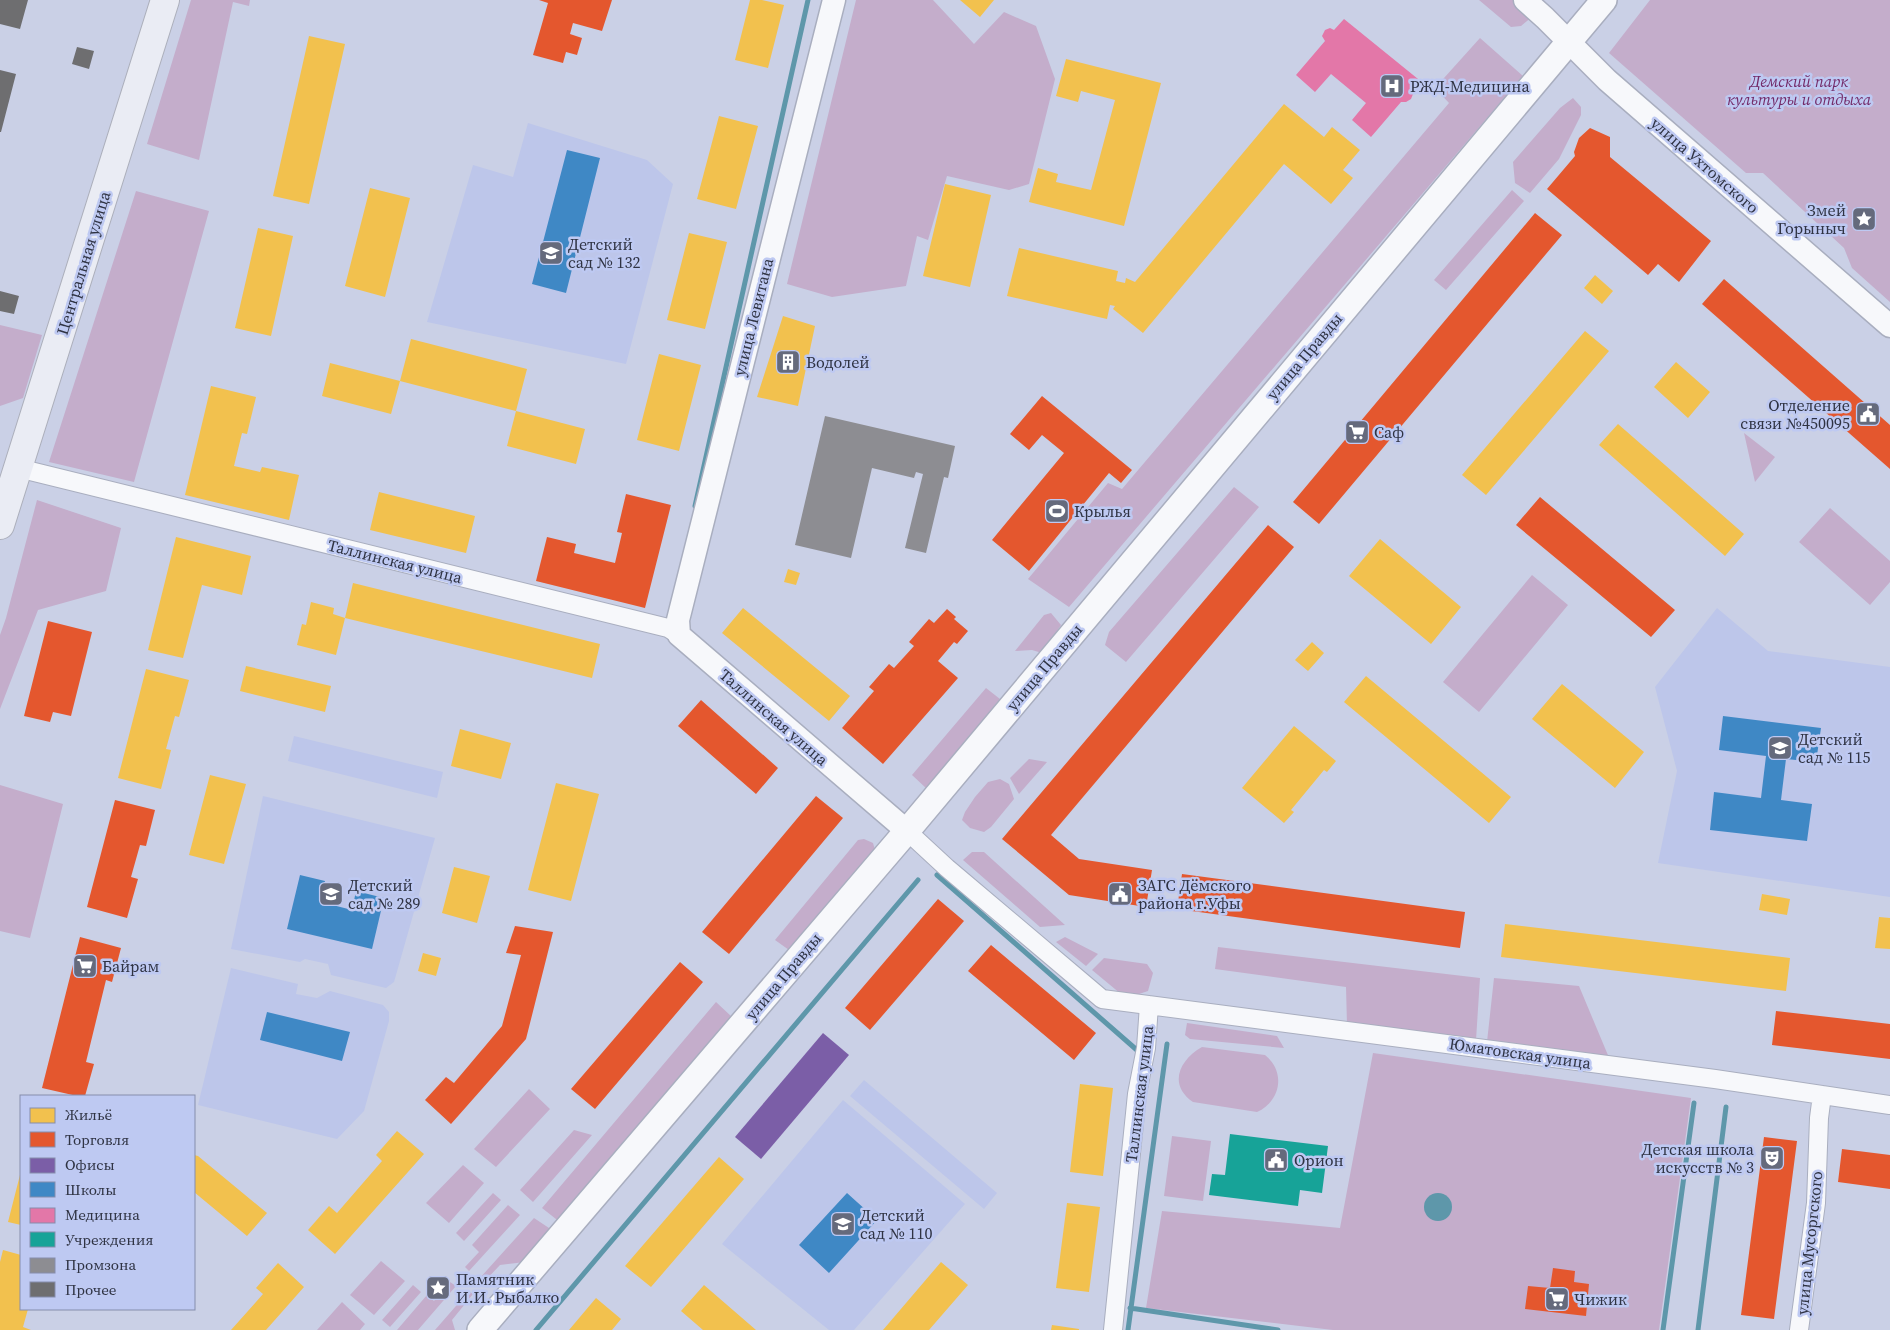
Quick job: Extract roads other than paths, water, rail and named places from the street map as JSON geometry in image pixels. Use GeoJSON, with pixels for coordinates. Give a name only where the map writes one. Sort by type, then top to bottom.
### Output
{"type":"FeatureCollection","features":[{"type":"Feature","properties":{"kind":"main road","name":"Центральная улица"},"geometry":{"type":"LineString","coordinates":[[0,525],[165,0]]}},
{"type":"Feature","properties":{"kind":"main road","name":"улица Правды"},"geometry":{"type":"LineString","coordinates":[[480,1330],[907,831],[1604,0]]}},
{"type":"Feature","properties":{"kind":"street","name":"улица Левитана"},"geometry":{"type":"LineString","coordinates":[[679,636],[678,620],[680,611],[834,0]]}},
{"type":"Feature","properties":{"kind":"street","name":"улица Ухтомского"},"geometry":{"type":"LineString","coordinates":[[1525,0],[1607,80],[1890,326]]}},
{"type":"Feature","properties":{"kind":"street","name":"Таллинская улица"},"geometry":{"type":"LineString","coordinates":[[18,468],[668,628],[1102,999],[1150,1005],[1146,1048],[1137,1094],[1113,1330]]}},
{"type":"Feature","properties":{"kind":"street","name":"Юматовская улица"},"geometry":{"type":"LineString","coordinates":[[1150,1005],[1715,1079],[1890,1105]]}},
{"type":"Feature","properties":{"kind":"street","name":"улица Мусоргского"},"geometry":{"type":"LineString","coordinates":[[1799,1330],[1816,1203],[1819,1118],[1822,1095]]}},
{"type":"Feature","properties":{"kind":"waterway"},"geometry":{"type":"LineString","coordinates":[[695,506],[808,0]]}},
{"type":"Feature","properties":{"kind":"waterway"},"geometry":{"type":"LineString","coordinates":[[937,875],[1138,1051]]}},
{"type":"Feature","properties":{"kind":"waterway"},"geometry":{"type":"LineString","coordinates":[[536,1330],[918,880]]}},
{"type":"Feature","properties":{"kind":"waterway"},"geometry":{"type":"LineString","coordinates":[[1128,1330],[1167,1044]]}},
{"type":"Feature","properties":{"kind":"waterway"},"geometry":{"type":"LineString","coordinates":[[1663,1330],[1694,1103]]}},
{"type":"Feature","properties":{"kind":"waterway"},"geometry":{"type":"LineString","coordinates":[[1698,1330],[1726,1107]]}},
{"type":"Feature","properties":{"kind":"waterway"},"geometry":{"type":"LineString","coordinates":[[1130,1308],[1278,1330]]}},
{"type":"Feature","properties":{"kind":"place","name":"РЖД-Медицина"},"geometry":{"type":"Point","coordinates":[1392,86]}},
{"type":"Feature","properties":{"kind":"place","name":"Змей Горыныч"},"geometry":{"type":"Point","coordinates":[1864,219]}},
{"type":"Feature","properties":{"kind":"place","name":"Детский сад № 132"},"geometry":{"type":"Point","coordinates":[551,253]}},
{"type":"Feature","properties":{"kind":"place","name":"Водолей"},"geometry":{"type":"Point","coordinates":[788,362]}},
{"type":"Feature","properties":{"kind":"place","name":"Отделение связи №450095"},"geometry":{"type":"Point","coordinates":[1868,414]}},
{"type":"Feature","properties":{"kind":"place","name":"Саф"},"geometry":{"type":"Point","coordinates":[1357,432]}},
{"type":"Feature","properties":{"kind":"place","name":"Крылья"},"geometry":{"type":"Point","coordinates":[1057,511]}},
{"type":"Feature","properties":{"kind":"place","name":"Детский сад № 115"},"geometry":{"type":"Point","coordinates":[1780,748]}},
{"type":"Feature","properties":{"kind":"place","name":"Детский сад № 289"},"geometry":{"type":"Point","coordinates":[331,894]}},
{"type":"Feature","properties":{"kind":"place","name":"ЗАГС Дёмского района г.Уфы"},"geometry":{"type":"Point","coordinates":[1120,894]}},
{"type":"Feature","properties":{"kind":"place","name":"Байрам"},"geometry":{"type":"Point","coordinates":[85,966]}},
{"type":"Feature","properties":{"kind":"place","name":"Детская школа искусств № 3"},"geometry":{"type":"Point","coordinates":[1772,1158]}},
{"type":"Feature","properties":{"kind":"place","name":"Орион"},"geometry":{"type":"Point","coordinates":[1276,1160]}},
{"type":"Feature","properties":{"kind":"place","name":"Детский сад № 110"},"geometry":{"type":"Point","coordinates":[843,1224]}},
{"type":"Feature","properties":{"kind":"place","name":"Памятник И.И. Рыбалко"},"geometry":{"type":"Point","coordinates":[438,1288]}},
{"type":"Feature","properties":{"kind":"place","name":"Чижик"},"geometry":{"type":"Point","coordinates":[1557,1299]}},
{"type":"Feature","properties":{"kind":"park label","name":"Демский парк культуры и отдыха"},"geometry":{"type":"Point","coordinates":[1799,90]}}]}
